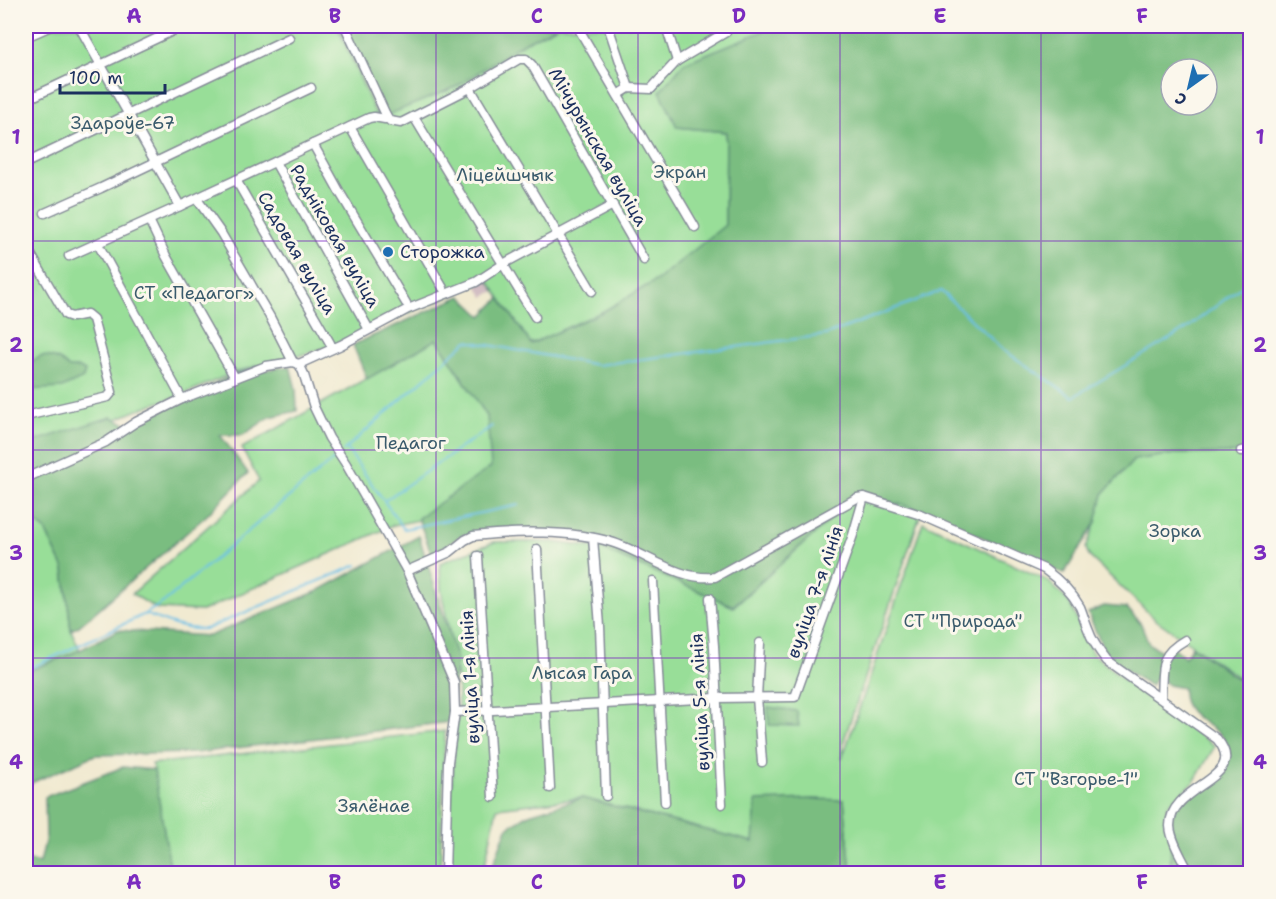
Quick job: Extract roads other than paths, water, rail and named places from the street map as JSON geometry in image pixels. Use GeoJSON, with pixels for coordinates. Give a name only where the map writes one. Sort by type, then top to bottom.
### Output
{"type":"FeatureCollection","features":[{"type":"Feature","properties":{"kind":"street"},"geometry":{"type":"LineString","coordinates":[[26,37],[51,26]]}},
{"type":"Feature","properties":{"kind":"street"},"geometry":{"type":"LineString","coordinates":[[79,26],[180,206]]}},
{"type":"Feature","properties":{"kind":"street"},"geometry":{"type":"LineString","coordinates":[[26,100],[183,26]]}},
{"type":"Feature","properties":{"kind":"street"},"geometry":{"type":"LineString","coordinates":[[345,26],[390,121],[401,123],[470,88],[592,291]]}},
{"type":"Feature","properties":{"kind":"street"},"geometry":{"type":"LineString","coordinates":[[577,26],[695,226]]}},
{"type":"Feature","properties":{"kind":"street"},"geometry":{"type":"LineString","coordinates":[[608,26],[629,88]]}},
{"type":"Feature","properties":{"kind":"street"},"geometry":{"type":"LineString","coordinates":[[666,26],[676,61]]}},
{"type":"Feature","properties":{"kind":"street"},"geometry":{"type":"LineString","coordinates":[[618,95],[629,88],[651,89],[676,61],[728,29]]}},
{"type":"Feature","properties":{"kind":"street"},"geometry":{"type":"LineString","coordinates":[[26,163],[289,38]]}},
{"type":"Feature","properties":{"kind":"street","name":"Мічурынская вуліца"},"geometry":{"type":"LineString","coordinates":[[470,88],[519,59],[526,59],[532,65],[644,260]]}},
{"type":"Feature","properties":{"kind":"street"},"geometry":{"type":"LineString","coordinates":[[45,213],[310,88]]}},
{"type":"Feature","properties":{"kind":"street"},"geometry":{"type":"LineString","coordinates":[[69,256],[350,127],[374,117],[386,119],[386,115]]}},
{"type":"Feature","properties":{"kind":"street"},"geometry":{"type":"LineString","coordinates":[[414,117],[535,317]]}},
{"type":"Feature","properties":{"kind":"street"},"geometry":{"type":"LineString","coordinates":[[350,127],[443,288]]}},
{"type":"Feature","properties":{"kind":"street"},"geometry":{"type":"LineString","coordinates":[[313,144],[406,303]]}},
{"type":"Feature","properties":{"kind":"street","name":"Радніковая вуліца"},"geometry":{"type":"LineString","coordinates":[[275,162],[367,326]]}},
{"type":"Feature","properties":{"kind":"street","name":"Садовая вуліца"},"geometry":{"type":"LineString","coordinates":[[236,180],[330,343]]}},
{"type":"Feature","properties":{"kind":"street"},"geometry":{"type":"LineString","coordinates":[[197,199],[221,233],[303,372],[314,407],[329,438],[406,571],[454,682],[455,712],[448,762],[445,873]]}},
{"type":"Feature","properties":{"kind":"street"},"geometry":{"type":"LineString","coordinates":[[26,478],[106,442],[136,422],[182,399],[266,366],[296,363],[341,345],[409,309],[476,282],[502,265],[613,205]]}},
{"type":"Feature","properties":{"kind":"street"},"geometry":{"type":"LineString","coordinates":[[149,220],[166,256],[235,378]]}},
{"type":"Feature","properties":{"kind":"street"},"geometry":{"type":"LineString","coordinates":[[98,244],[182,399]]}},
{"type":"Feature","properties":{"kind":"street"},"geometry":{"type":"LineString","coordinates":[[26,246],[66,315],[72,317],[87,314],[93,319],[112,392],[108,397],[26,416]]}},
{"type":"Feature","properties":{"kind":"street"},"geometry":{"type":"LineString","coordinates":[[1240,451],[1251,450]]}},
{"type":"Feature","properties":{"kind":"street"},"geometry":{"type":"LineString","coordinates":[[406,571],[450,552],[473,536],[573,534],[612,542],[660,566],[704,578],[715,577],[857,498],[864,497],[921,515],[1044,569],[1070,592],[1081,608],[1088,631],[1107,661],[1217,739],[1223,746],[1226,756],[1222,769],[1181,799],[1174,808],[1171,818],[1170,829],[1190,873]]}},
{"type":"Feature","properties":{"kind":"street","name":"вуліца 7-я лінія"},"geometry":{"type":"LineString","coordinates":[[757,697],[795,697],[853,535],[864,497]]}},
{"type":"Feature","properties":{"kind":"street"},"geometry":{"type":"LineString","coordinates":[[593,538],[606,796]]}},
{"type":"Feature","properties":{"kind":"street"},"geometry":{"type":"LineString","coordinates":[[537,549],[550,788]]}},
{"type":"Feature","properties":{"kind":"street","name":"вуліца 1-я лінія"},"geometry":{"type":"LineString","coordinates":[[478,556],[493,797]]}},
{"type":"Feature","properties":{"kind":"street"},"geometry":{"type":"LineString","coordinates":[[653,580],[665,802]]}},
{"type":"Feature","properties":{"kind":"street","name":"вуліца 5-я лінія"},"geometry":{"type":"LineString","coordinates":[[710,598],[722,804]]}},
{"type":"Feature","properties":{"kind":"street"},"geometry":{"type":"LineString","coordinates":[[1161,698],[1163,662],[1167,653],[1185,640]]}},
{"type":"Feature","properties":{"kind":"street"},"geometry":{"type":"LineString","coordinates":[[760,643],[757,697],[762,762]]}},
{"type":"Feature","properties":{"kind":"street"},"geometry":{"type":"LineString","coordinates":[[455,712],[757,697]]}},
{"type":"Feature","properties":{"kind":"waterway"},"geometry":{"type":"LineString","coordinates":[[343,451],[467,341],[597,365],[826,335],[941,291],[1002,349],[1073,397],[1186,329],[1250,280]]}},
{"type":"Feature","properties":{"kind":"waterway"},"geometry":{"type":"LineString","coordinates":[[384,501],[492,426]]}},
{"type":"Feature","properties":{"kind":"waterway"},"geometry":{"type":"LineString","coordinates":[[347,449],[404,529],[519,505]]}},
{"type":"Feature","properties":{"kind":"waterway"},"geometry":{"type":"LineString","coordinates":[[26,670],[145,614],[164,602],[334,459]]}},
{"type":"Feature","properties":{"kind":"waterway"},"geometry":{"type":"LineString","coordinates":[[145,614],[182,627],[206,629],[357,565]]}},
{"type":"Feature","properties":{"kind":"place","name":"Сторожка"},"geometry":{"type":"Point","coordinates":[388,252]}},
{"type":"Feature","properties":{"kind":"park label","name":"Здароўе-67"},"geometry":{"type":"Point","coordinates":[123,123]}},
{"type":"Feature","properties":{"kind":"park label","name":"Экран"},"geometry":{"type":"Point","coordinates":[680,172]}},
{"type":"Feature","properties":{"kind":"park label","name":"Ліцейшчык"},"geometry":{"type":"Point","coordinates":[505,175]}},
{"type":"Feature","properties":{"kind":"park label","name":"СТ «Педагог»"},"geometry":{"type":"Point","coordinates":[194,293]}},
{"type":"Feature","properties":{"kind":"park label","name":"Педагог"},"geometry":{"type":"Point","coordinates":[411,443]}},
{"type":"Feature","properties":{"kind":"park label","name":"Зорка"},"geometry":{"type":"Point","coordinates":[1175,531]}},
{"type":"Feature","properties":{"kind":"park label","name":"СТ \"Природа\""},"geometry":{"type":"Point","coordinates":[963,621]}},
{"type":"Feature","properties":{"kind":"park label","name":"Лысая Гара"},"geometry":{"type":"Point","coordinates":[582,673]}},
{"type":"Feature","properties":{"kind":"park label","name":"СТ \"Взгорье-1\""},"geometry":{"type":"Point","coordinates":[1076,779]}},
{"type":"Feature","properties":{"kind":"park label","name":"Зялёнае"},"geometry":{"type":"Point","coordinates":[374,806]}}]}
